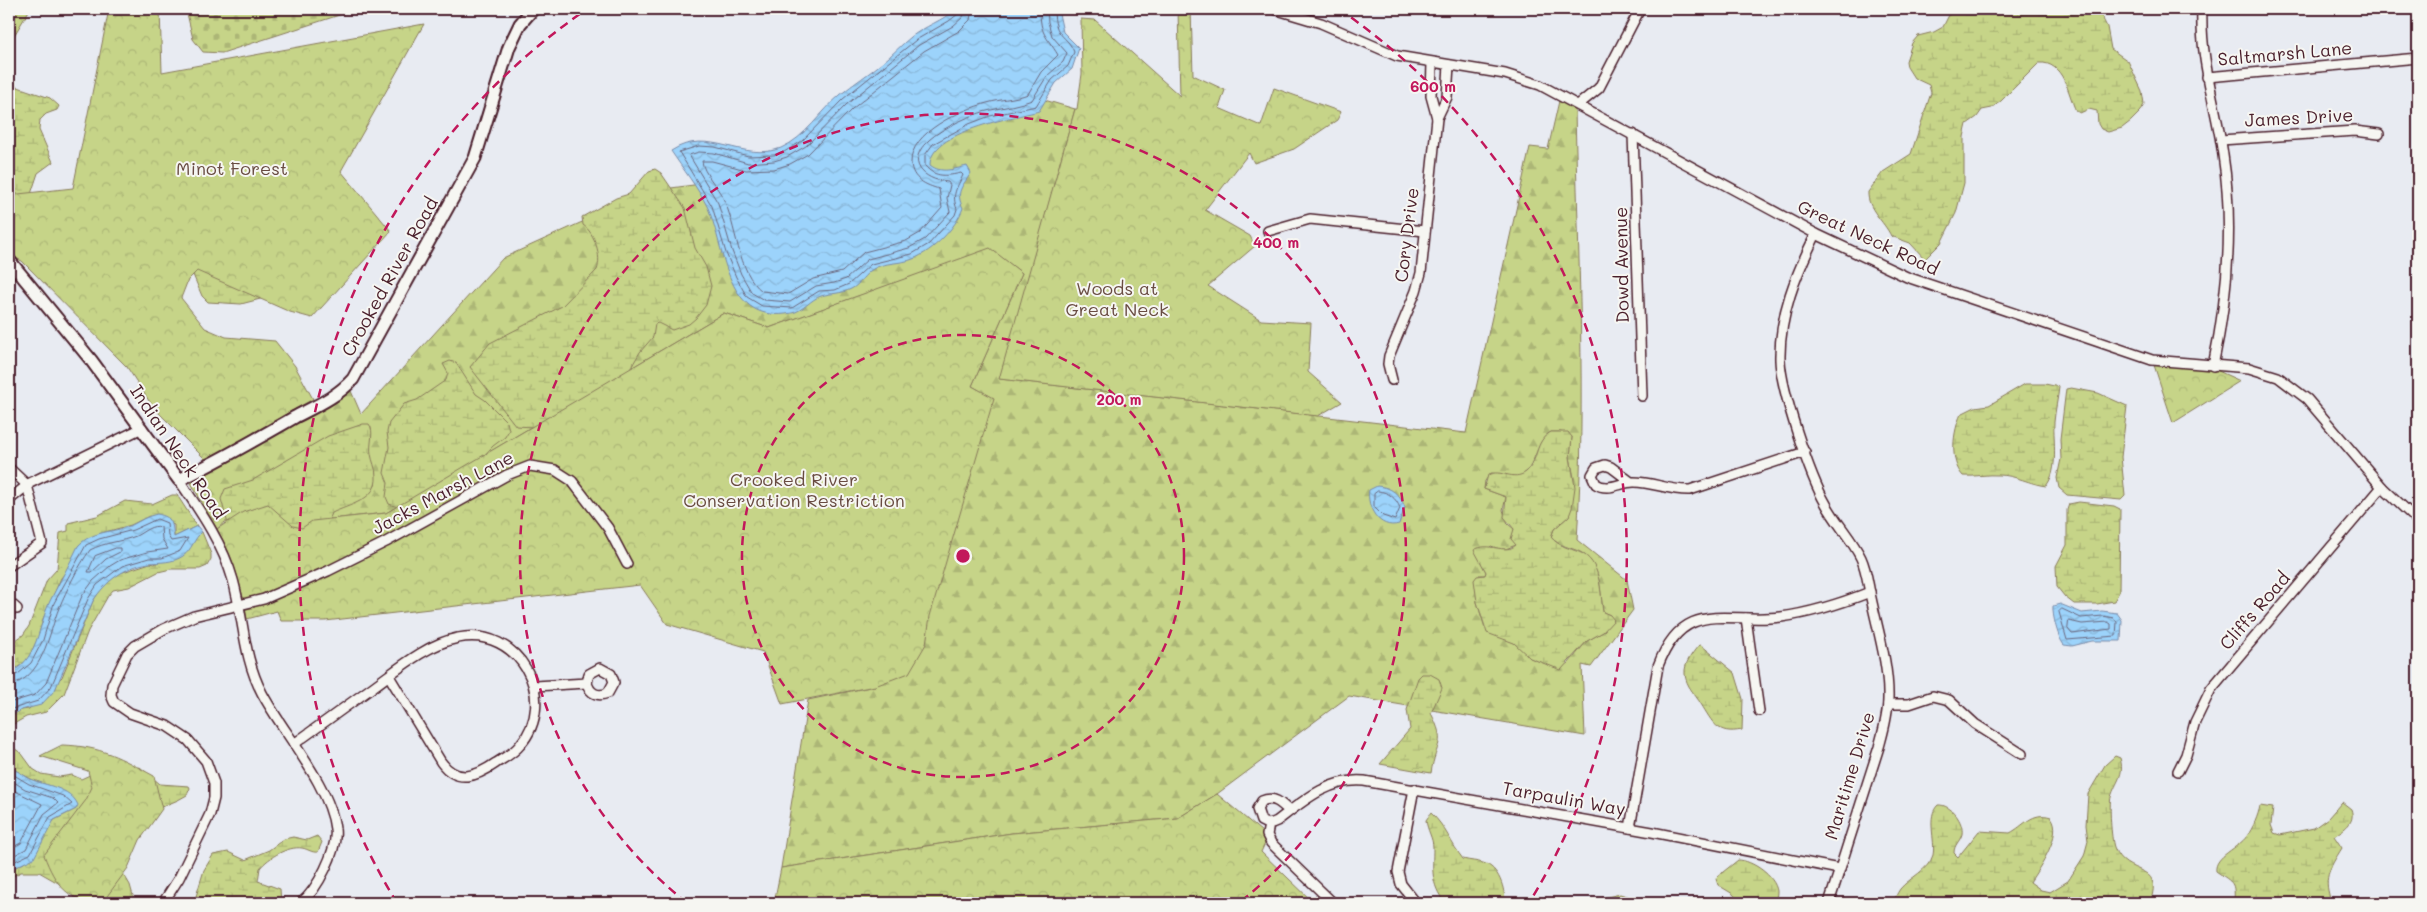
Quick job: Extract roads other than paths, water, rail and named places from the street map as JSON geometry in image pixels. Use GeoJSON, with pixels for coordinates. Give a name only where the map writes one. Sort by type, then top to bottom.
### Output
{"type":"FeatureCollection","features":[{"type":"Feature","properties":{"kind":"street","name":"Crooked River Road"},"geometry":{"type":"LineString","coordinates":[[179,480],[228,456],[327,400],[352,379],[475,158],[509,47],[520,24],[534,9]]}},
{"type":"Feature","properties":{"kind":"street","name":"Great Neck Road"},"geometry":{"type":"LineString","coordinates":[[1274,9],[1321,23],[1397,56],[1522,78],[1634,134],[1816,234],[1907,277],[2152,360],[2263,372],[2290,384],[2306,399],[2382,487],[2418,521]]}},
{"type":"Feature","properties":{"kind":"street"},"geometry":{"type":"LineString","coordinates":[[1578,105],[1599,88],[1640,9]]}},
{"type":"Feature","properties":{"kind":"street"},"geometry":{"type":"LineString","coordinates":[[2202,9],[2202,49],[2208,77]]}},
{"type":"Feature","properties":{"kind":"street","name":"Saltmarsh Lane"},"geometry":{"type":"LineString","coordinates":[[2213,366],[2220,335],[2229,247],[2227,181],[2208,77],[2418,58]]}},
{"type":"Feature","properties":{"kind":"street","name":"Cory Drive"},"geometry":{"type":"LineString","coordinates":[[1432,63],[1431,96],[1437,118]]}},
{"type":"Feature","properties":{"kind":"street","name":"Cory Drive"},"geometry":{"type":"LineString","coordinates":[[1392,380],[1388,364],[1389,356],[1416,291],[1421,273],[1437,118],[1447,97],[1449,65]]}},
{"type":"Feature","properties":{"kind":"street","name":"James Drive"},"geometry":{"type":"LineString","coordinates":[[2221,140],[2355,131],[2379,134]]}},
{"type":"Feature","properties":{"kind":"street","name":"Dowd Avenue"},"geometry":{"type":"LineString","coordinates":[[1634,134],[1642,396]]}},
{"type":"Feature","properties":{"kind":"street"},"geometry":{"type":"LineString","coordinates":[[1268,231],[1310,219],[1424,231]]}},
{"type":"Feature","properties":{"kind":"street","name":"Maritime Drive"},"geometry":{"type":"LineString","coordinates":[[1816,234],[1789,296],[1783,324],[1780,353],[1783,382],[1805,452],[1823,499],[1861,559],[1885,665],[1888,704],[1879,747],[1829,903]]}},
{"type":"Feature","properties":{"kind":"street","name":"Indian Neck Road"},"geometry":{"type":"LineString","coordinates":[[9,260],[85,352],[142,428],[200,512],[225,559],[233,581],[252,670],[269,706],[324,795],[333,817],[336,833],[335,846],[329,860],[301,903]]}},
{"type":"Feature","properties":{"kind":"street"},"geometry":{"type":"LineString","coordinates":[[9,500],[27,485],[142,428]]}},
{"type":"Feature","properties":{"kind":"street"},"geometry":{"type":"LineString","coordinates":[[1631,482],[1676,490],[1693,489],[1805,452]]}},
{"type":"Feature","properties":{"kind":"street","name":"Jacks Marsh Lane"},"geometry":{"type":"LineString","coordinates":[[163,903],[179,878],[210,814],[214,798],[214,783],[206,761],[188,740],[166,726],[130,713],[118,705],[112,698],[112,685],[132,649],[155,633],[187,618],[271,596],[341,565],[507,475],[530,466],[550,468],[572,480],[608,528],[627,564]]}},
{"type":"Feature","properties":{"kind":"street"},"geometry":{"type":"LineString","coordinates":[[9,468],[27,485],[42,543],[9,566]]}},
{"type":"Feature","properties":{"kind":"street","name":"Cliffs Road"},"geometry":{"type":"LineString","coordinates":[[2178,771],[2186,755],[2195,722],[2211,689],[2382,487]]}},
{"type":"Feature","properties":{"kind":"street"},"geometry":{"type":"LineString","coordinates":[[1630,828],[1658,666],[1665,650],[1677,632],[1701,619],[1719,616],[1746,618],[1788,616],[1845,602],[1870,592]]}},
{"type":"Feature","properties":{"kind":"street"},"geometry":{"type":"LineString","coordinates":[[9,602],[17,609]]}},
{"type":"Feature","properties":{"kind":"street"},"geometry":{"type":"LineString","coordinates":[[1746,618],[1759,710]]}},
{"type":"Feature","properties":{"kind":"street"},"geometry":{"type":"LineString","coordinates":[[294,744],[389,676],[412,660],[447,641],[474,636],[491,639],[515,653],[526,666],[535,686],[534,715],[529,730],[520,746],[494,764],[467,777],[453,774],[446,769],[422,733],[389,676]]}},
{"type":"Feature","properties":{"kind":"street"},"geometry":{"type":"LineString","coordinates":[[535,686],[586,683]]}},
{"type":"Feature","properties":{"kind":"street"},"geometry":{"type":"LineString","coordinates":[[1888,704],[1909,704],[1933,696],[1949,700],[1975,724],[2022,754]]}},
{"type":"Feature","properties":{"kind":"street","name":"Tarpaulin Way"},"geometry":{"type":"LineString","coordinates":[[1269,824],[1277,821],[1324,789],[1344,781],[1376,782],[1630,828],[1839,869]]}},
{"type":"Feature","properties":{"kind":"street"},"geometry":{"type":"LineString","coordinates":[[1414,789],[1398,872],[1401,884],[1416,903]]}},
{"type":"Feature","properties":{"kind":"street"},"geometry":{"type":"LineString","coordinates":[[1289,812],[1277,800],[1262,800],[1258,805],[1258,816],[1261,821],[1269,824],[1267,835],[1271,843],[1333,903]]}},
{"type":"Feature","properties":{"kind":"water"},"geometry":{"type":"Polygon","coordinates":[[[956,9],[1058,9],[1063,32],[1079,48],[1072,69],[1056,83],[1039,111],[975,128],[943,143],[934,153],[930,165],[934,168],[948,170],[967,166],[971,173],[962,186],[960,198],[963,208],[960,216],[936,245],[908,261],[877,267],[851,289],[817,298],[796,312],[770,314],[753,308],[741,297],[732,281],[708,208],[671,151],[685,144],[699,142],[753,151],[781,148],[798,137],[840,95],[882,63],[911,37],[956,9]]]}},
{"type":"Feature","properties":{"kind":"water"},"geometry":{"type":"Polygon","coordinates":[[[1377,486],[1391,490],[1403,502],[1405,507],[1399,524],[1385,524],[1375,516],[1370,503],[1369,490],[1377,486]]]}},
{"type":"Feature","properties":{"kind":"water"},"geometry":{"type":"Polygon","coordinates":[[[157,514],[171,521],[174,537],[197,526],[202,532],[189,551],[183,556],[171,561],[140,565],[116,576],[110,581],[93,601],[55,690],[41,705],[21,710],[9,717],[9,673],[19,667],[32,652],[50,601],[78,546],[96,534],[125,528],[157,514]]]}},
{"type":"Feature","properties":{"kind":"water"},"geometry":{"type":"Polygon","coordinates":[[[2060,604],[2082,613],[2102,611],[2117,613],[2122,620],[2121,641],[2092,641],[2072,646],[2064,645],[2054,620],[2053,610],[2053,606],[2060,604]]]}},
{"type":"Feature","properties":{"kind":"water"},"geometry":{"type":"Polygon","coordinates":[[[9,767],[30,779],[64,791],[78,805],[76,809],[54,820],[34,858],[9,870],[9,767]]]}},
{"type":"Feature","properties":{"kind":"park label","name":"Minot Forest"},"geometry":{"type":"Point","coordinates":[232,169]}},
{"type":"Feature","properties":{"kind":"park label","name":"Woods at Great Neck"},"geometry":{"type":"Point","coordinates":[1117,299]}},
{"type":"Feature","properties":{"kind":"park label","name":"Crooked River Conservation Restriction"},"geometry":{"type":"Point","coordinates":[794,490]}}]}
